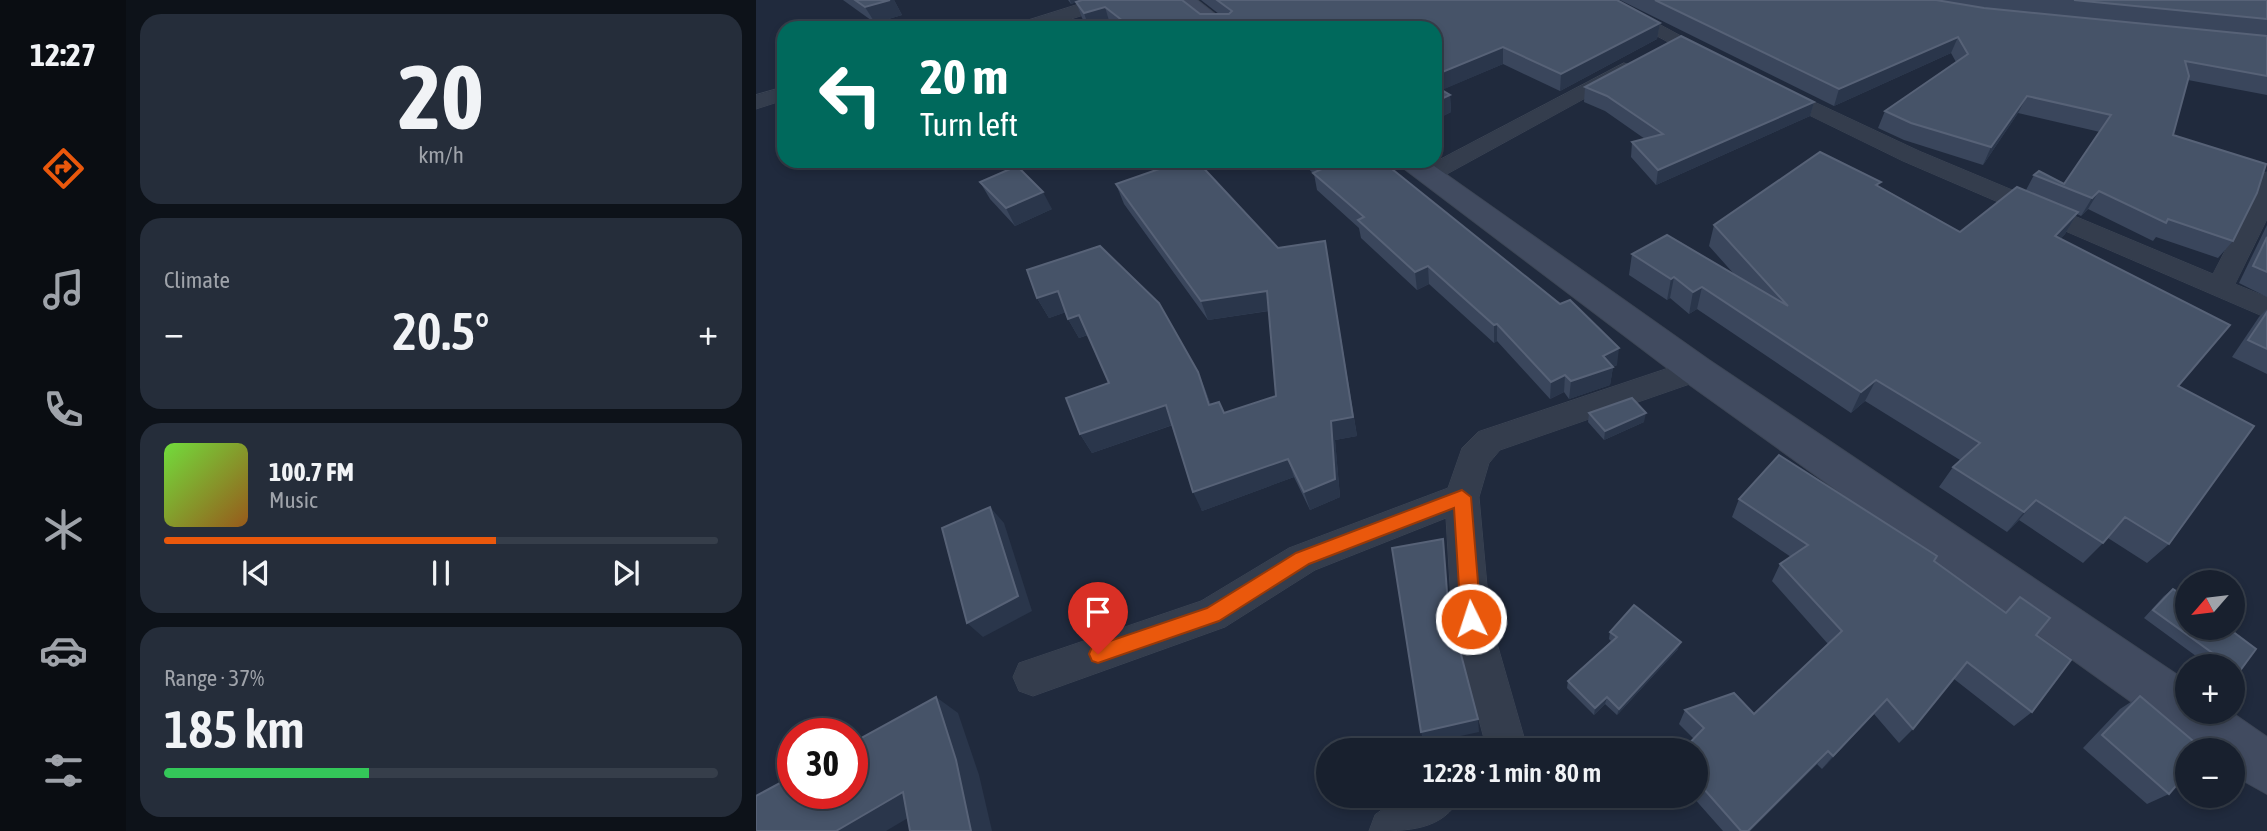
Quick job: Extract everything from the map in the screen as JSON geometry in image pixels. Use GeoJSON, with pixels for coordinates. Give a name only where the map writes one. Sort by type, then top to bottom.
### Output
{"type":"FeatureCollection","features":[{"type":"Feature","properties":{"kind":"street"},"geometry":{"type":"LineString","coordinates":[[1045,21],[1111,0]]}},
{"type":"Feature","properties":{"kind":"street"},"geometry":{"type":"LineString","coordinates":[[1182,0],[1211,21]]}},
{"type":"Feature","properties":{"kind":"street"},"geometry":{"type":"LineString","coordinates":[[1600,0],[1911,156],[2267,308]]}},
{"type":"Feature","properties":{"kind":"street"},"geometry":{"type":"LineString","coordinates":[[1442,156],[1677,40]]}},
{"type":"Feature","properties":{"kind":"street"},"geometry":{"type":"LineString","coordinates":[[756,102],[777,95]]}},
{"type":"Feature","properties":{"kind":"street"},"geometry":{"type":"LineString","coordinates":[[1418,168],[1696,370],[2175,703]]}},
{"type":"Feature","properties":{"kind":"street"},"geometry":{"type":"LineString","coordinates":[[2220,286],[2258,212],[2267,179]]}},
{"type":"Feature","properties":{"kind":"street"},"geometry":{"type":"LineString","coordinates":[[1505,738],[1471,619],[1462,497],[1474,457],[1489,441],[1696,370]]}},
{"type":"Feature","properties":{"kind":"street"},"geometry":{"type":"LineString","coordinates":[[1033,677],[1212,615],[1302,559],[1462,497]]}},
{"type":"Feature","properties":{"kind":"street"},"geometry":{"type":"LineString","coordinates":[[2205,724],[2267,768]]}},
{"type":"Feature","properties":{"kind":"street"},"geometry":{"type":"LineString","coordinates":[[1391,831],[1422,808]]}},
{"type":"Feature","properties":{"kind":"building"},"geometry":{"type":"Polygon","coordinates":[[[855,0],[890,0],[865,7],[855,0]]]}},
{"type":"Feature","properties":{"kind":"building"},"geometry":{"type":"Polygon","coordinates":[[[1182,0],[1200,14],[1229,14],[1232,11],[1217,0],[1617,0],[1660,23],[1561,74],[1503,47],[1442,72],[1442,21],[1123,21],[1105,7],[1084,13],[1076,2],[1182,0]]]}},
{"type":"Feature","properties":{"kind":"building"},"geometry":{"type":"Polygon","coordinates":[[[1655,0],[1936,0],[1984,8],[2267,36],[2267,76],[2185,61],[2189,76],[2173,135],[2266,164],[2257,193],[2233,241],[2168,219],[2166,223],[2099,191],[2092,198],[2034,175],[2039,171],[2064,184],[2111,115],[2027,96],[1991,147],[1911,123],[1885,111],[1968,54],[1958,37],[1839,89],[1655,0]]]}},
{"type":"Feature","properties":{"kind":"building"},"geometry":{"type":"Polygon","coordinates":[[[2074,0],[2267,0],[2267,19],[2074,0]]]}},
{"type":"Feature","properties":{"kind":"building"},"geometry":{"type":"Polygon","coordinates":[[[1681,36],[1814,102],[1658,170],[1632,142],[1663,134],[1607,96],[1585,87],[1681,36]]]}},
{"type":"Feature","properties":{"kind":"building"},"geometry":{"type":"Polygon","coordinates":[[[1442,90],[1450,95],[1442,99],[1442,90]]]}},
{"type":"Feature","properties":{"kind":"building"},"geometry":{"type":"Polygon","coordinates":[[[1820,152],[1881,182],[1876,185],[1960,232],[2017,187],[2078,212],[2055,236],[2230,325],[2178,386],[2254,426],[2169,544],[2125,517],[2103,543],[2036,500],[2024,512],[1953,467],[1980,443],[1876,380],[1861,392],[1702,287],[1693,292],[1674,277],[1671,279],[1632,254],[1667,235],[1788,306],[1714,225],[1820,152]]]}},
{"type":"Feature","properties":{"kind":"building"},"geometry":{"type":"Polygon","coordinates":[[[1012,168],[1019,168],[1043,192],[1006,208],[980,182],[1012,168]]]}},
{"type":"Feature","properties":{"kind":"building"},"geometry":{"type":"Polygon","coordinates":[[[1162,168],[1204,168],[1278,248],[1325,241],[1353,417],[1331,421],[1335,479],[1304,492],[1288,459],[1193,492],[1166,405],[1080,434],[1066,398],[1109,383],[1079,315],[1068,319],[1058,291],[1037,298],[1027,270],[1100,246],[1159,303],[1198,372],[1209,405],[1219,402],[1224,413],[1276,396],[1267,291],[1201,301],[1116,184],[1162,168]]]}},
{"type":"Feature","properties":{"kind":"building"},"geometry":{"type":"Polygon","coordinates":[[[1324,168],[1391,168],[1560,304],[1570,300],[1619,348],[1603,356],[1613,367],[1571,381],[1565,375],[1551,382],[1497,324],[1494,325],[1428,266],[1415,272],[1358,220],[1364,217],[1313,173],[1324,168]]]}},
{"type":"Feature","properties":{"kind":"building"},"geometry":{"type":"Polygon","coordinates":[[[2267,237],[2267,272],[2253,266],[2267,237]]]}},
{"type":"Feature","properties":{"kind":"building"},"geometry":{"type":"Polygon","coordinates":[[[2267,312],[2267,349],[2248,340],[2267,312]]]}},
{"type":"Feature","properties":{"kind":"building"},"geometry":{"type":"Polygon","coordinates":[[[1632,398],[1646,413],[1605,431],[1589,413],[1632,398]]]}},
{"type":"Feature","properties":{"kind":"building"},"geometry":{"type":"Polygon","coordinates":[[[1779,455],[1937,556],[1934,561],[2006,613],[2020,597],[2050,618],[2036,635],[2071,660],[2032,712],[1967,662],[1913,729],[1887,699],[1833,756],[1828,751],[1748,831],[1741,831],[1708,794],[1708,738],[1694,738],[1704,728],[1685,710],[1734,693],[1754,714],[1842,631],[1780,564],[1808,545],[1739,499],[1779,455]]]}},
{"type":"Feature","properties":{"kind":"building"},"geometry":{"type":"Polygon","coordinates":[[[990,507],[1018,596],[967,623],[942,528],[990,507]]]}},
{"type":"Feature","properties":{"kind":"building"},"geometry":{"type":"Polygon","coordinates":[[[1443,539],[1448,605],[1478,719],[1421,732],[1392,548],[1443,539]]]}},
{"type":"Feature","properties":{"kind":"building"},"geometry":{"type":"Polygon","coordinates":[[[2173,589],[2175,590],[2175,626],[2153,610],[2173,589]]]}},
{"type":"Feature","properties":{"kind":"building"},"geometry":{"type":"Polygon","coordinates":[[[1634,605],[1681,642],[1619,709],[1607,697],[1595,708],[1568,681],[1617,637],[1610,632],[1634,605]]]}},
{"type":"Feature","properties":{"kind":"building"},"geometry":{"type":"Polygon","coordinates":[[[2195,640],[2244,640],[2256,649],[2245,664],[2245,654],[2214,654],[2195,640]]]}},
{"type":"Feature","properties":{"kind":"building"},"geometry":{"type":"Polygon","coordinates":[[[2140,696],[2190,738],[2175,738],[2175,787],[2169,794],[2102,735],[2140,696]]]}},
{"type":"Feature","properties":{"kind":"building"},"geometry":{"type":"Polygon","coordinates":[[[936,697],[956,760],[971,831],[910,831],[903,792],[836,831],[756,831],[756,796],[777,785],[777,809],[868,809],[868,734],[936,697]]]}},
{"type":"Feature","properties":{"kind":"route"},"geometry":{"type":"LineString","coordinates":[[1098,654],[1212,615],[1302,559],[1462,497],[1471,619]]}}]}
